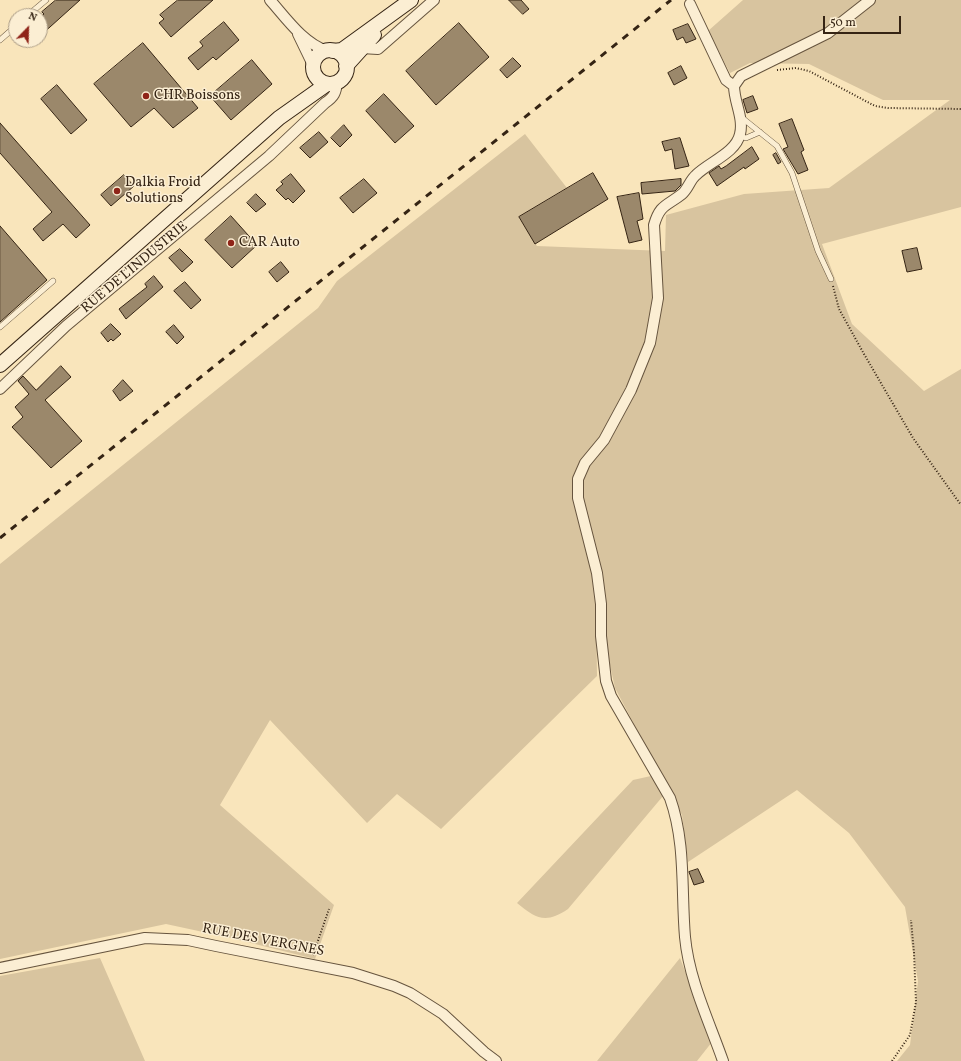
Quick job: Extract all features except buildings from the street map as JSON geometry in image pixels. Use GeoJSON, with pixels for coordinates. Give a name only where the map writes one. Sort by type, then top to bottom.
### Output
{"type":"FeatureCollection","features":[{"type":"Feature","properties":{"kind":"main road"},"geometry":{"type":"LineString","coordinates":[[411,0],[361,48],[346,66],[344,76],[332,83],[318,79],[313,68],[318,56],[330,51],[342,50],[411,0]]}},
{"type":"Feature","properties":{"kind":"main road"},"geometry":{"type":"LineString","coordinates":[[330,51],[342,56],[346,66]]}},
{"type":"Feature","properties":{"kind":"main road","name":"RUE DE L'INDUSTRIE"},"geometry":{"type":"LineString","coordinates":[[279,118],[305,87],[313,68]]}},
{"type":"Feature","properties":{"kind":"main road","name":"RUE DE L'INDUSTRIE"},"geometry":{"type":"LineString","coordinates":[[0,365],[279,118],[332,83]]}},
{"type":"Feature","properties":{"kind":"street"},"geometry":{"type":"LineString","coordinates":[[270,0],[295,29],[313,45],[330,51]]}},
{"type":"Feature","properties":{"kind":"street"},"geometry":{"type":"LineString","coordinates":[[361,48],[378,49],[434,0]]}},
{"type":"Feature","properties":{"kind":"street"},"geometry":{"type":"LineString","coordinates":[[724,1061],[691,972],[685,938],[681,847],[676,814],[670,798],[612,696],[606,681],[601,636],[601,604],[597,573],[578,498],[578,479],[581,469],[608,433],[631,390],[650,343],[658,298],[654,225],[657,213],[664,205],[682,194],[695,175],[734,146],[740,136],[742,127],[734,95],[734,86],[741,76],[828,33],[870,0]]}},
{"type":"Feature","properties":{"kind":"street"},"geometry":{"type":"LineString","coordinates":[[690,4],[726,80],[734,86]]}},
{"type":"Feature","properties":{"kind":"street"},"geometry":{"type":"LineString","coordinates":[[295,29],[313,68]]}},
{"type":"Feature","properties":{"kind":"street","name":"RUE DE L'INDUSTRIE"},"geometry":{"type":"LineString","coordinates":[[0,389],[66,326],[269,156],[332,98],[335,94],[332,83]]}},
{"type":"Feature","properties":{"kind":"street","name":"RUE DES VERGNES"},"geometry":{"type":"LineString","coordinates":[[0,968],[145,938],[188,940],[310,964],[376,979],[410,993],[443,1014],[484,1052],[496,1061]]}},
{"type":"Feature","properties":{"kind":"lane"},"geometry":{"type":"LineString","coordinates":[[36,8],[46,0]]}},
{"type":"Feature","properties":{"kind":"lane"},"geometry":{"type":"LineString","coordinates":[[0,40],[8,33]]}},
{"type":"Feature","properties":{"kind":"lane"},"geometry":{"type":"LineString","coordinates":[[740,116],[778,146],[792,173],[818,251],[831,279]]}},
{"type":"Feature","properties":{"kind":"lane"},"geometry":{"type":"LineString","coordinates":[[740,136],[746,138],[760,132]]}},
{"type":"Feature","properties":{"kind":"lane"},"geometry":{"type":"LineString","coordinates":[[0,327],[53,281]]}},
{"type":"Feature","properties":{"kind":"path"},"geometry":{"type":"LineString","coordinates":[[762,66],[768,71],[796,68],[809,71],[875,106],[888,108],[961,109]]}},
{"type":"Feature","properties":{"kind":"path"},"geometry":{"type":"LineString","coordinates":[[831,279],[839,309],[864,354],[913,438],[961,505]]}},
{"type":"Feature","properties":{"kind":"path"},"geometry":{"type":"LineString","coordinates":[[310,964],[330,909]]}},
{"type":"Feature","properties":{"kind":"path"},"geometry":{"type":"LineString","coordinates":[[892,1061],[910,1035],[916,1002],[911,920]]}},
{"type":"Feature","properties":{"kind":"shaded area"},"geometry":{"type":"Polygon","coordinates":[[[743,0],[961,0],[961,207],[822,244],[852,324],[924,391],[961,369],[961,1061],[897,1061],[910,1045],[918,981],[905,907],[849,833],[797,790],[688,862],[682,815],[615,688],[596,601],[597,676],[441,829],[397,794],[367,823],[270,720],[220,805],[334,905],[315,959],[231,938],[166,924],[0,959],[0,564],[318,308],[337,281],[525,134],[567,188],[519,218],[537,246],[665,251],[666,215],[744,194],[829,188],[950,100],[883,100],[809,64],[750,63],[730,73],[708,31],[743,0]]]}},
{"type":"Feature","properties":{"kind":"shaded area"},"geometry":{"type":"Polygon","coordinates":[[[651,776],[663,796],[568,909],[553,917],[541,918],[530,913],[517,903],[633,780],[651,776]]]}},
{"type":"Feature","properties":{"kind":"shaded area"},"geometry":{"type":"Polygon","coordinates":[[[100,958],[145,1061],[0,1061],[0,976],[100,958]]]}},
{"type":"Feature","properties":{"kind":"shaded area"},"geometry":{"type":"Polygon","coordinates":[[[680,958],[712,1042],[697,1061],[597,1061],[680,958]]]}},
{"type":"Feature","properties":{"kind":"railway"},"geometry":{"type":"LineString","coordinates":[[0,538],[671,0]]}},
{"type":"Feature","properties":{"kind":"place","name":"CHR Boissons"},"geometry":{"type":"Point","coordinates":[146,96]}},
{"type":"Feature","properties":{"kind":"place","name":"Dalkia Froid Solutions"},"geometry":{"type":"Point","coordinates":[117,191]}},
{"type":"Feature","properties":{"kind":"place","name":"CAR Auto"},"geometry":{"type":"Point","coordinates":[231,243]}}]}
